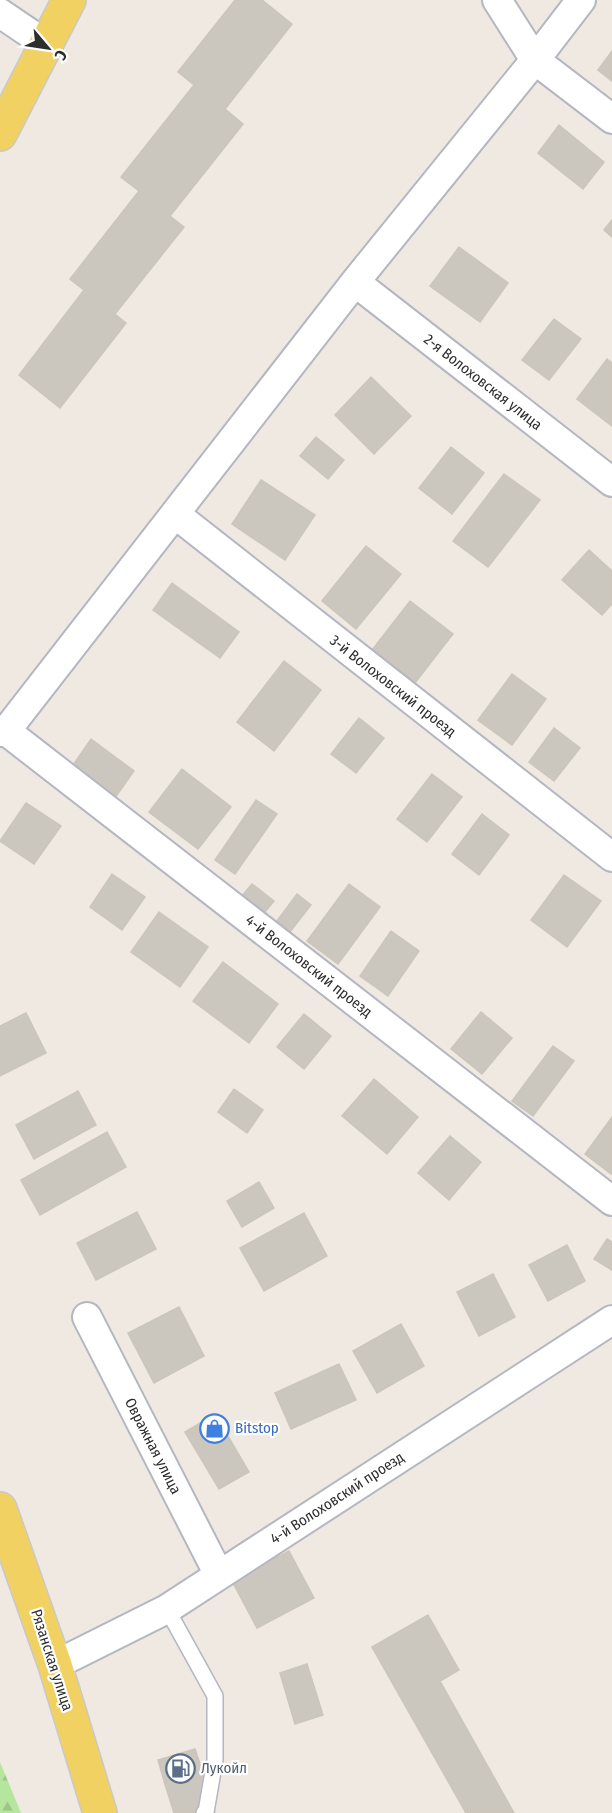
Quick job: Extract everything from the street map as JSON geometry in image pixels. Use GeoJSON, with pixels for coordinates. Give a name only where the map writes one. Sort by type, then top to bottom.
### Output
{"type":"FeatureCollection","features":[{"type":"Feature","properties":{"kind":"main road"},"geometry":{"type":"LineString","coordinates":[[0,134],[69,0]]}},
{"type":"Feature","properties":{"kind":"main road","name":"Рязанская улица"},"geometry":{"type":"LineString","coordinates":[[0,1509],[55,1665],[100,1813]]}},
{"type":"Feature","properties":{"kind":"street"},"geometry":{"type":"LineString","coordinates":[[497,0],[534,60],[612,119]]}},
{"type":"Feature","properties":{"kind":"street"},"geometry":{"type":"LineString","coordinates":[[3,731],[355,282],[581,0]]}},
{"type":"Feature","properties":{"kind":"street"},"geometry":{"type":"LineString","coordinates":[[0,13],[47,45]]}},
{"type":"Feature","properties":{"kind":"street","name":"2-я Волоховская улица"},"geometry":{"type":"LineString","coordinates":[[355,282],[612,482]]}},
{"type":"Feature","properties":{"kind":"street","name":"3-й Волоховский проезд"},"geometry":{"type":"LineString","coordinates":[[175,514],[612,858]]}},
{"type":"Feature","properties":{"kind":"street","name":"4-й Волоховский проезд"},"geometry":{"type":"LineString","coordinates":[[3,731],[612,1202]]}},
{"type":"Feature","properties":{"kind":"street","name":"Овражная улица"},"geometry":{"type":"LineString","coordinates":[[87,1317],[219,1575]]}},
{"type":"Feature","properties":{"kind":"street","name":"4-й Волоховский проезд"},"geometry":{"type":"LineString","coordinates":[[55,1665],[167,1609],[612,1320]]}},
{"type":"Feature","properties":{"kind":"lane"},"geometry":{"type":"LineString","coordinates":[[167,1609],[215,1696],[215,1760],[204,1813]]}},
{"type":"Feature","properties":{"kind":"green space"},"geometry":{"type":"Polygon","coordinates":[[[0,1762],[21,1813],[0,1813],[0,1762]]]}},
{"type":"Feature","properties":{"kind":"building"},"geometry":{"type":"Polygon","coordinates":[[[235,0],[262,0],[292,24],[225,109],[243,124],[170,216],[184,227],[115,314],[126,323],[60,408],[19,375],[84,290],[70,279],[139,191],[121,177],[194,85],[178,72],[235,0]]]}},
{"type":"Feature","properties":{"kind":"building"},"geometry":{"type":"Polygon","coordinates":[[[612,51],[612,81],[598,70],[612,51]]]}},
{"type":"Feature","properties":{"kind":"building"},"geometry":{"type":"Polygon","coordinates":[[[559,125],[604,162],[583,189],[538,153],[559,125]]]}},
{"type":"Feature","properties":{"kind":"building"},"geometry":{"type":"Polygon","coordinates":[[[612,220],[612,237],[604,230],[612,220]]]}},
{"type":"Feature","properties":{"kind":"building"},"geometry":{"type":"Polygon","coordinates":[[[459,247],[508,283],[480,322],[430,286],[459,247]]]}},
{"type":"Feature","properties":{"kind":"building"},"geometry":{"type":"Polygon","coordinates":[[[554,319],[581,339],[549,380],[522,360],[554,319]]]}},
{"type":"Feature","properties":{"kind":"building"},"geometry":{"type":"Polygon","coordinates":[[[607,359],[612,363],[612,426],[577,399],[607,359]]]}},
{"type":"Feature","properties":{"kind":"building"},"geometry":{"type":"Polygon","coordinates":[[[371,377],[411,416],[374,454],[335,415],[371,377]]]}},
{"type":"Feature","properties":{"kind":"building"},"geometry":{"type":"Polygon","coordinates":[[[316,437],[344,460],[328,479],[300,456],[316,437]]]}},
{"type":"Feature","properties":{"kind":"building"},"geometry":{"type":"Polygon","coordinates":[[[451,447],[484,473],[452,514],[419,488],[451,447]]]}},
{"type":"Feature","properties":{"kind":"building"},"geometry":{"type":"Polygon","coordinates":[[[504,474],[540,500],[488,567],[453,541],[504,474]]]}},
{"type":"Feature","properties":{"kind":"building"},"geometry":{"type":"Polygon","coordinates":[[[261,480],[315,515],[285,560],[232,524],[261,480]]]}},
{"type":"Feature","properties":{"kind":"building"},"geometry":{"type":"Polygon","coordinates":[[[366,546],[401,574],[356,629],[322,601],[366,546]]]}},
{"type":"Feature","properties":{"kind":"building"},"geometry":{"type":"Polygon","coordinates":[[[589,550],[612,571],[612,604],[602,615],[562,580],[589,550]]]}},
{"type":"Feature","properties":{"kind":"building"},"geometry":{"type":"Polygon","coordinates":[[[172,583],[239,632],[220,658],[153,610],[172,583]]]}},
{"type":"Feature","properties":{"kind":"building"},"geometry":{"type":"Polygon","coordinates":[[[410,601],[453,634],[415,683],[372,650],[410,601]]]}},
{"type":"Feature","properties":{"kind":"building"},"geometry":{"type":"Polygon","coordinates":[[[284,661],[321,690],[274,751],[237,722],[284,661]]]}},
{"type":"Feature","properties":{"kind":"building"},"geometry":{"type":"Polygon","coordinates":[[[512,674],[546,699],[512,745],[478,720],[512,674]]]}},
{"type":"Feature","properties":{"kind":"building"},"geometry":{"type":"Polygon","coordinates":[[[359,718],[384,738],[356,773],[331,754],[359,718]]]}},
{"type":"Feature","properties":{"kind":"building"},"geometry":{"type":"Polygon","coordinates":[[[554,728],[580,748],[554,781],[529,762],[554,728]]]}},
{"type":"Feature","properties":{"kind":"building"},"geometry":{"type":"Polygon","coordinates":[[[91,739],[134,771],[112,802],[69,771],[91,739]]]}},
{"type":"Feature","properties":{"kind":"building"},"geometry":{"type":"Polygon","coordinates":[[[182,769],[231,807],[198,849],[149,812],[182,769]]]}},
{"type":"Feature","properties":{"kind":"building"},"geometry":{"type":"Polygon","coordinates":[[[432,774],[462,797],[427,842],[397,819],[432,774]]]}},
{"type":"Feature","properties":{"kind":"building"},"geometry":{"type":"Polygon","coordinates":[[[256,800],[277,814],[235,874],[215,860],[256,800]]]}},
{"type":"Feature","properties":{"kind":"building"},"geometry":{"type":"Polygon","coordinates":[[[26,803],[61,826],[34,864],[0,841],[26,803]]]}},
{"type":"Feature","properties":{"kind":"building"},"geometry":{"type":"Polygon","coordinates":[[[482,814],[509,835],[479,875],[452,854],[482,814]]]}},
{"type":"Feature","properties":{"kind":"building"},"geometry":{"type":"Polygon","coordinates":[[[112,874],[145,897],[122,930],[90,907],[112,874]]]}},
{"type":"Feature","properties":{"kind":"building"},"geometry":{"type":"Polygon","coordinates":[[[564,875],[601,901],[567,947],[531,920],[564,875]]]}},
{"type":"Feature","properties":{"kind":"building"},"geometry":{"type":"Polygon","coordinates":[[[252,884],[274,901],[259,919],[237,902],[252,884]]]}},
{"type":"Feature","properties":{"kind":"building"},"geometry":{"type":"Polygon","coordinates":[[[349,884],[380,907],[338,964],[307,941],[349,884]]]}},
{"type":"Feature","properties":{"kind":"building"},"geometry":{"type":"Polygon","coordinates":[[[297,894],[311,905],[290,932],[277,921],[297,894]]]}},
{"type":"Feature","properties":{"kind":"building"},"geometry":{"type":"Polygon","coordinates":[[[159,912],[208,947],[180,987],[131,952],[159,912]]]}},
{"type":"Feature","properties":{"kind":"building"},"geometry":{"type":"Polygon","coordinates":[[[391,931],[419,951],[388,996],[360,976],[391,931]]]}},
{"type":"Feature","properties":{"kind":"building"},"geometry":{"type":"Polygon","coordinates":[[[223,962],[278,1004],[249,1043],[193,1001],[223,962]]]}},
{"type":"Feature","properties":{"kind":"building"},"geometry":{"type":"Polygon","coordinates":[[[481,1012],[512,1038],[482,1074],[451,1049],[481,1012]]]}},
{"type":"Feature","properties":{"kind":"building"},"geometry":{"type":"Polygon","coordinates":[[[26,1013],[46,1053],[0,1076],[0,1026],[26,1013]]]}},
{"type":"Feature","properties":{"kind":"building"},"geometry":{"type":"Polygon","coordinates":[[[304,1014],[331,1036],[304,1069],[277,1047],[304,1014]]]}},
{"type":"Feature","properties":{"kind":"building"},"geometry":{"type":"Polygon","coordinates":[[[553,1046],[574,1061],[533,1116],[512,1101],[553,1046]]]}},
{"type":"Feature","properties":{"kind":"building"},"geometry":{"type":"Polygon","coordinates":[[[374,1079],[418,1117],[387,1154],[342,1116],[374,1079]]]}},
{"type":"Feature","properties":{"kind":"building"},"geometry":{"type":"Polygon","coordinates":[[[234,1089],[263,1110],[247,1133],[218,1112],[234,1089]]]}},
{"type":"Feature","properties":{"kind":"building"},"geometry":{"type":"Polygon","coordinates":[[[78,1091],[96,1125],[34,1159],[16,1125],[78,1091]]]}},
{"type":"Feature","properties":{"kind":"building"},"geometry":{"type":"Polygon","coordinates":[[[612,1117],[612,1173],[611,1174],[585,1154],[612,1117]]]}},
{"type":"Feature","properties":{"kind":"building"},"geometry":{"type":"Polygon","coordinates":[[[107,1132],[126,1167],[40,1215],[21,1180],[107,1132]]]}},
{"type":"Feature","properties":{"kind":"building"},"geometry":{"type":"Polygon","coordinates":[[[450,1136],[481,1162],[449,1200],[418,1173],[450,1136]]]}},
{"type":"Feature","properties":{"kind":"building"},"geometry":{"type":"Polygon","coordinates":[[[259,1182],[274,1208],[242,1227],[227,1201],[259,1182]]]}},
{"type":"Feature","properties":{"kind":"building"},"geometry":{"type":"Polygon","coordinates":[[[137,1212],[156,1249],[96,1280],[77,1243],[137,1212]]]}},
{"type":"Feature","properties":{"kind":"building"},"geometry":{"type":"Polygon","coordinates":[[[304,1213],[327,1256],[264,1291],[240,1248],[304,1213]]]}},
{"type":"Feature","properties":{"kind":"building"},"geometry":{"type":"Polygon","coordinates":[[[607,1239],[612,1242],[612,1270],[594,1259],[607,1239]]]}},
{"type":"Feature","properties":{"kind":"building"},"geometry":{"type":"Polygon","coordinates":[[[567,1245],[585,1281],[548,1301],[529,1265],[567,1245]]]}},
{"type":"Feature","properties":{"kind":"building"},"geometry":{"type":"Polygon","coordinates":[[[493,1274],[515,1317],[479,1336],[457,1292],[493,1274]]]}},
{"type":"Feature","properties":{"kind":"building"},"geometry":{"type":"Polygon","coordinates":[[[179,1307],[204,1356],[154,1383],[128,1333],[179,1307]]]}},
{"type":"Feature","properties":{"kind":"building"},"geometry":{"type":"Polygon","coordinates":[[[401,1324],[424,1366],[377,1393],[353,1351],[401,1324]]]}},
{"type":"Feature","properties":{"kind":"building"},"geometry":{"type":"Polygon","coordinates":[[[339,1364],[356,1400],[291,1429],[275,1393],[339,1364]]]}},
{"type":"Feature","properties":{"kind":"building"},"geometry":{"type":"Polygon","coordinates":[[[215,1414],[249,1472],[219,1489],[185,1432],[215,1414]]]}},
{"type":"Feature","properties":{"kind":"building"},"geometry":{"type":"Polygon","coordinates":[[[289,1551],[314,1598],[257,1628],[232,1581],[289,1551]]]}},
{"type":"Feature","properties":{"kind":"building"},"geometry":{"type":"Polygon","coordinates":[[[428,1615],[459,1670],[440,1681],[514,1813],[466,1813],[372,1647],[428,1615]]]}},
{"type":"Feature","properties":{"kind":"building"},"geometry":{"type":"Polygon","coordinates":[[[307,1664],[323,1715],[295,1724],[280,1673],[307,1664]]]}},
{"type":"Feature","properties":{"kind":"building"},"geometry":{"type":"Polygon","coordinates":[[[195,1749],[202,1770],[164,1781],[158,1760],[195,1749]]]}},
{"type":"Feature","properties":{"kind":"building"},"geometry":{"type":"Polygon","coordinates":[[[202,1770],[215,1813],[174,1813],[164,1781],[202,1770]]]}},
{"type":"Feature","properties":{"kind":"place","name":"Bitstop"},"geometry":{"type":"Point","coordinates":[214,1428]}},
{"type":"Feature","properties":{"kind":"place","name":"Лукойл"},"geometry":{"type":"Point","coordinates":[180,1768]}}]}
